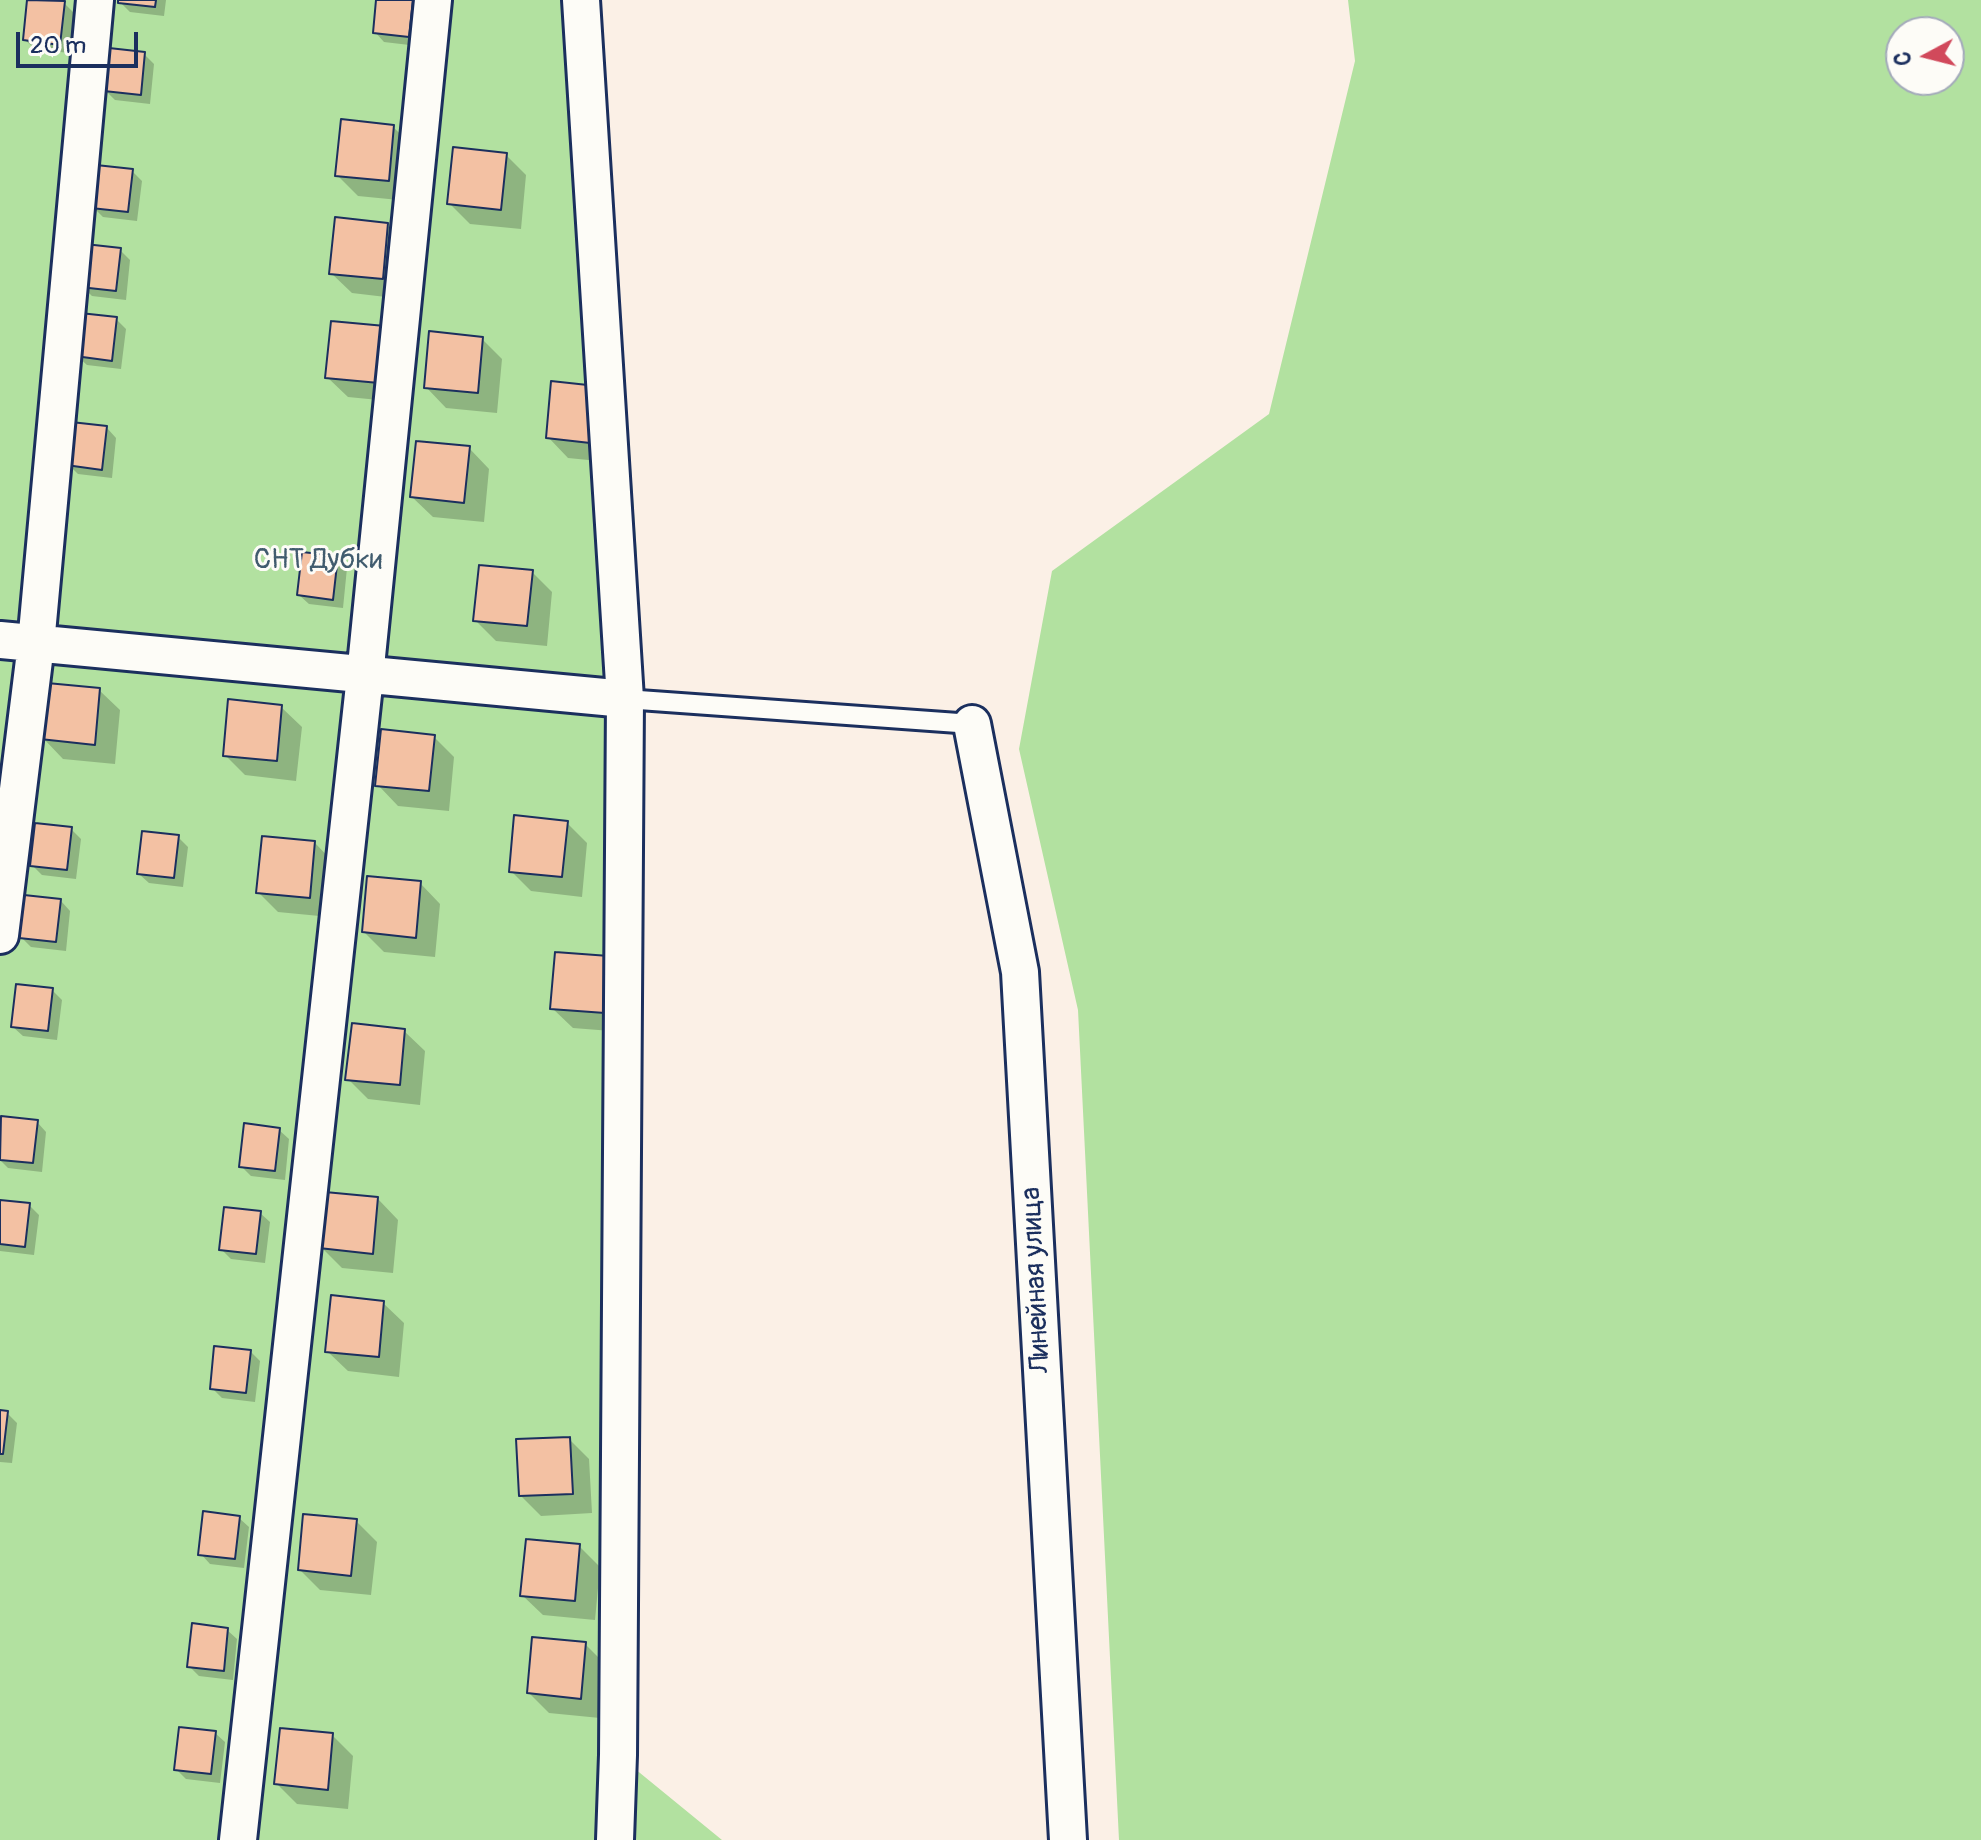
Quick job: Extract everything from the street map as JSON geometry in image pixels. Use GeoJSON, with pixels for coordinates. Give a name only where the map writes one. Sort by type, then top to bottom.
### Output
{"type":"FeatureCollection","features":[{"type":"Feature","properties":{"kind":"street"},"geometry":{"type":"LineString","coordinates":[[0,935],[36,644],[95,0]]}},
{"type":"Feature","properties":{"kind":"street"},"geometry":{"type":"LineString","coordinates":[[238,1840],[365,676],[433,0]]}},
{"type":"Feature","properties":{"kind":"street"},"geometry":{"type":"LineString","coordinates":[[581,0],[625,699],[615,1840]]}},
{"type":"Feature","properties":{"kind":"street"},"geometry":{"type":"LineString","coordinates":[[0,640],[625,699]]}},
{"type":"Feature","properties":{"kind":"street","name":"Линейная улица"},"geometry":{"type":"LineString","coordinates":[[972,724],[1020,972],[1068,1840]]}},
{"type":"Feature","properties":{"kind":"lane"},"geometry":{"type":"LineString","coordinates":[[625,699],[972,724]]}},
{"type":"Feature","properties":{"kind":"green space","name":"СНТ Дубки"},"geometry":{"type":"Polygon","coordinates":[[[0,0],[599,0],[637,556],[625,699],[618,1755],[722,1840],[0,1840],[0,0]]]}},
{"type":"Feature","properties":{"kind":"green space"},"geometry":{"type":"Polygon","coordinates":[[[1348,0],[1981,0],[1981,1840],[1119,1840],[1078,1010],[1019,749],[1052,571],[1269,414],[1355,61],[1348,0]]]}},
{"type":"Feature","properties":{"kind":"building"},"geometry":{"type":"Polygon","coordinates":[[[27,0],[65,1],[60,45],[23,40],[27,0]]]}},
{"type":"Feature","properties":{"kind":"building"},"geometry":{"type":"Polygon","coordinates":[[[118,0],[156,0],[155,7],[118,3],[118,0]]]}},
{"type":"Feature","properties":{"kind":"building"},"geometry":{"type":"Polygon","coordinates":[[[376,0],[413,0],[409,37],[373,33],[376,0]]]}},
{"type":"Feature","properties":{"kind":"building"},"geometry":{"type":"Polygon","coordinates":[[[109,48],[145,52],[141,95],[104,91],[109,48]]]}},
{"type":"Feature","properties":{"kind":"building"},"geometry":{"type":"Polygon","coordinates":[[[341,119],[394,125],[389,181],[335,176],[341,119]]]}},
{"type":"Feature","properties":{"kind":"building"},"geometry":{"type":"Polygon","coordinates":[[[453,147],[507,153],[501,210],[447,204],[453,147]]]}},
{"type":"Feature","properties":{"kind":"building"},"geometry":{"type":"Polygon","coordinates":[[[96,165],[133,169],[128,212],[91,208],[96,165]]]}},
{"type":"Feature","properties":{"kind":"building"},"geometry":{"type":"Polygon","coordinates":[[[335,217],[388,223],[383,279],[329,274],[335,217]]]}},
{"type":"Feature","properties":{"kind":"building"},"geometry":{"type":"Polygon","coordinates":[[[85,244],[121,248],[116,291],[80,287],[85,244]]]}},
{"type":"Feature","properties":{"kind":"building"},"geometry":{"type":"Polygon","coordinates":[[[80,313],[117,317],[112,361],[75,356],[80,313]]]}},
{"type":"Feature","properties":{"kind":"building"},"geometry":{"type":"Polygon","coordinates":[[[331,321],[385,326],[379,383],[325,378],[331,321]]]}},
{"type":"Feature","properties":{"kind":"building"},"geometry":{"type":"Polygon","coordinates":[[[429,331],[483,337],[478,393],[424,388],[429,331]]]}},
{"type":"Feature","properties":{"kind":"building"},"geometry":{"type":"Polygon","coordinates":[[[551,381],[606,387],[599,444],[546,438],[551,381]]]}},
{"type":"Feature","properties":{"kind":"building"},"geometry":{"type":"Polygon","coordinates":[[[71,422],[107,426],[102,470],[66,465],[71,422]]]}},
{"type":"Feature","properties":{"kind":"building"},"geometry":{"type":"Polygon","coordinates":[[[416,441],[470,446],[464,503],[410,497],[416,441]]]}},
{"type":"Feature","properties":{"kind":"building"},"geometry":{"type":"Polygon","coordinates":[[[302,552],[338,556],[333,600],[297,595],[302,552]]]}},
{"type":"Feature","properties":{"kind":"building"},"geometry":{"type":"Polygon","coordinates":[[[479,565],[533,570],[527,626],[473,621],[479,565]]]}},
{"type":"Feature","properties":{"kind":"building"},"geometry":{"type":"Polygon","coordinates":[[[47,683],[100,688],[95,745],[40,739],[47,683]]]}},
{"type":"Feature","properties":{"kind":"building"},"geometry":{"type":"Polygon","coordinates":[[[228,699],[282,705],[277,761],[223,756],[228,699]]]}},
{"type":"Feature","properties":{"kind":"building"},"geometry":{"type":"Polygon","coordinates":[[[381,729],[435,735],[429,791],[375,786],[381,729]]]}},
{"type":"Feature","properties":{"kind":"building"},"geometry":{"type":"Polygon","coordinates":[[[514,815],[568,821],[562,877],[509,872],[514,815]]]}},
{"type":"Feature","properties":{"kind":"building"},"geometry":{"type":"Polygon","coordinates":[[[35,823],[72,827],[67,870],[30,866],[35,823]]]}},
{"type":"Feature","properties":{"kind":"building"},"geometry":{"type":"Polygon","coordinates":[[[142,831],[179,835],[174,878],[137,874],[142,831]]]}},
{"type":"Feature","properties":{"kind":"building"},"geometry":{"type":"Polygon","coordinates":[[[262,836],[315,841],[310,898],[256,893],[262,836]]]}},
{"type":"Feature","properties":{"kind":"building"},"geometry":{"type":"Polygon","coordinates":[[[367,876],[421,881],[416,938],[362,932],[367,876]]]}},
{"type":"Feature","properties":{"kind":"building"},"geometry":{"type":"Polygon","coordinates":[[[24,895],[61,899],[56,942],[19,938],[24,895]]]}},
{"type":"Feature","properties":{"kind":"building"},"geometry":{"type":"Polygon","coordinates":[[[555,952],[609,956],[605,1013],[550,1009],[555,952]]]}},
{"type":"Feature","properties":{"kind":"building"},"geometry":{"type":"Polygon","coordinates":[[[16,984],[53,988],[48,1031],[11,1027],[16,984]]]}},
{"type":"Feature","properties":{"kind":"building"},"geometry":{"type":"Polygon","coordinates":[[[352,1023],[405,1029],[400,1085],[345,1080],[352,1023]]]}},
{"type":"Feature","properties":{"kind":"building"},"geometry":{"type":"Polygon","coordinates":[[[1,1116],[38,1120],[33,1163],[0,1160],[1,1116]]]}},
{"type":"Feature","properties":{"kind":"building"},"geometry":{"type":"Polygon","coordinates":[[[244,1123],[280,1128],[275,1171],[239,1167],[244,1123]]]}},
{"type":"Feature","properties":{"kind":"building"},"geometry":{"type":"Polygon","coordinates":[[[325,1192],[378,1197],[373,1254],[319,1248],[325,1192]]]}},
{"type":"Feature","properties":{"kind":"building"},"geometry":{"type":"Polygon","coordinates":[[[0,1200],[30,1203],[25,1247],[0,1244],[0,1200]]]}},
{"type":"Feature","properties":{"kind":"building"},"geometry":{"type":"Polygon","coordinates":[[[224,1207],[261,1211],[256,1254],[219,1250],[224,1207]]]}},
{"type":"Feature","properties":{"kind":"building"},"geometry":{"type":"Polygon","coordinates":[[[331,1295],[384,1301],[379,1357],[325,1352],[331,1295]]]}},
{"type":"Feature","properties":{"kind":"building"},"geometry":{"type":"Polygon","coordinates":[[[214,1346],[251,1350],[246,1393],[210,1389],[214,1346]]]}},
{"type":"Feature","properties":{"kind":"building"},"geometry":{"type":"Polygon","coordinates":[[[0,1410],[8,1411],[3,1454],[0,1454],[0,1410]]]}},
{"type":"Feature","properties":{"kind":"building"},"geometry":{"type":"Polygon","coordinates":[[[570,1437],[573,1494],[519,1496],[516,1439],[570,1437]]]}},
{"type":"Feature","properties":{"kind":"building"},"geometry":{"type":"Polygon","coordinates":[[[203,1511],[240,1516],[235,1559],[198,1555],[203,1511]]]}},
{"type":"Feature","properties":{"kind":"building"},"geometry":{"type":"Polygon","coordinates":[[[303,1514],[357,1519],[351,1576],[298,1570],[303,1514]]]}},
{"type":"Feature","properties":{"kind":"building"},"geometry":{"type":"Polygon","coordinates":[[[526,1539],[580,1544],[575,1601],[520,1596],[526,1539]]]}},
{"type":"Feature","properties":{"kind":"building"},"geometry":{"type":"Polygon","coordinates":[[[192,1623],[228,1628],[224,1671],[187,1667],[192,1623]]]}},
{"type":"Feature","properties":{"kind":"building"},"geometry":{"type":"Polygon","coordinates":[[[532,1637],[586,1642],[581,1699],[527,1693],[532,1637]]]}},
{"type":"Feature","properties":{"kind":"building"},"geometry":{"type":"Polygon","coordinates":[[[179,1727],[216,1731],[211,1774],[174,1770],[179,1727]]]}},
{"type":"Feature","properties":{"kind":"building"},"geometry":{"type":"Polygon","coordinates":[[[280,1728],[333,1733],[328,1790],[274,1784],[280,1728]]]}}]}
